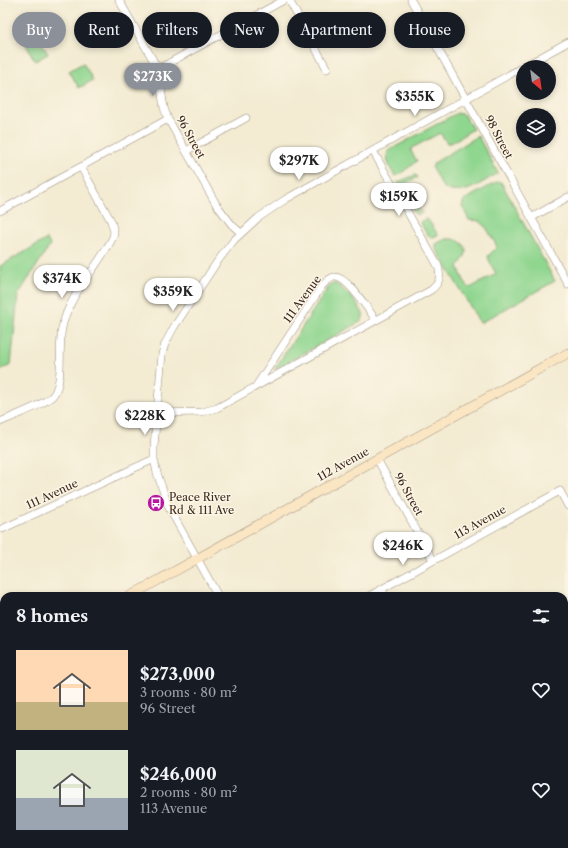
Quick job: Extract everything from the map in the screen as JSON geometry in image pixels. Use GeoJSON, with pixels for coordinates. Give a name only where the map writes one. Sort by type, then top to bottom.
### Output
{"type":"FeatureCollection","features":[{"type":"Feature","properties":{"kind":"street","name":"96 Street"},"geometry":{"type":"LineString","coordinates":[[119,0],[158,69],[164,108],[168,119],[222,213],[241,233]]}},
{"type":"Feature","properties":{"kind":"street"},"geometry":{"type":"LineString","coordinates":[[158,69],[284,0]]}},
{"type":"Feature","properties":{"kind":"street"},"geometry":{"type":"LineString","coordinates":[[289,0],[327,69]]}},
{"type":"Feature","properties":{"kind":"street","name":"98 Street"},"geometry":{"type":"LineString","coordinates":[[411,0],[568,284]]}},
{"type":"Feature","properties":{"kind":"street"},"geometry":{"type":"LineString","coordinates":[[536,60],[568,42]]}},
{"type":"Feature","properties":{"kind":"street"},"geometry":{"type":"LineString","coordinates":[[216,592],[165,498],[154,459],[160,364],[165,344],[174,327],[217,262],[241,233],[258,218],[286,199],[516,71]]}},
{"type":"Feature","properties":{"kind":"street"},"geometry":{"type":"LineString","coordinates":[[186,151],[246,118]]}},
{"type":"Feature","properties":{"kind":"street"},"geometry":{"type":"LineString","coordinates":[[0,212],[168,119]]}},
{"type":"Feature","properties":{"kind":"street","name":"111 Avenue"},"geometry":{"type":"LineString","coordinates":[[156,413],[178,414],[202,412],[218,408],[431,290],[437,285],[440,279],[438,266],[373,151]]}},
{"type":"Feature","properties":{"kind":"street"},"geometry":{"type":"LineString","coordinates":[[0,422],[45,401],[53,396],[58,388],[61,330],[67,310],[113,237],[114,232],[111,221],[81,167]]}},
{"type":"Feature","properties":{"kind":"street"},"geometry":{"type":"LineString","coordinates":[[531,218],[568,197]]}},
{"type":"Feature","properties":{"kind":"street","name":"111 Avenue"},"geometry":{"type":"LineString","coordinates":[[254,388],[322,286],[333,277],[344,279],[376,320]]}},
{"type":"Feature","properties":{"kind":"street","name":"112 Avenue"},"geometry":{"type":"LineString","coordinates":[[137,592],[568,352]]}},
{"type":"Feature","properties":{"kind":"street","name":"111 Avenue"},"geometry":{"type":"LineString","coordinates":[[2,529],[154,459]]}},
{"type":"Feature","properties":{"kind":"street","name":"96 Street"},"geometry":{"type":"LineString","coordinates":[[377,459],[433,560]]}},
{"type":"Feature","properties":{"kind":"street","name":"113 Avenue"},"geometry":{"type":"LineString","coordinates":[[376,592],[560,491],[568,506]]}},
{"type":"Feature","properties":{"kind":"green space"},"geometry":{"type":"Polygon","coordinates":[[[28,48],[45,48],[48,54],[35,61],[28,48]]]}},
{"type":"Feature","properties":{"kind":"green space"},"geometry":{"type":"Polygon","coordinates":[[[83,63],[93,80],[79,88],[69,71],[83,63]]]}},
{"type":"Feature","properties":{"kind":"green space"},"geometry":{"type":"Polygon","coordinates":[[[457,113],[464,115],[473,129],[451,143],[447,143],[440,133],[412,148],[411,151],[417,161],[395,176],[388,164],[388,151],[457,113]]]}},
{"type":"Feature","properties":{"kind":"green space"},"geometry":{"type":"Polygon","coordinates":[[[478,136],[498,173],[480,184],[466,190],[453,191],[446,189],[432,168],[434,163],[478,136]]]}},
{"type":"Feature","properties":{"kind":"green space"},"geometry":{"type":"Polygon","coordinates":[[[415,175],[418,177],[407,182],[405,185],[420,211],[423,212],[418,215],[415,214],[398,182],[415,175]]]}},
{"type":"Feature","properties":{"kind":"green space"},"geometry":{"type":"Polygon","coordinates":[[[497,182],[501,182],[555,281],[480,323],[436,249],[436,244],[451,239],[463,244],[466,253],[458,267],[465,283],[470,288],[496,274],[488,256],[497,247],[484,225],[479,221],[469,220],[462,206],[464,200],[497,182]]]}},
{"type":"Feature","properties":{"kind":"green space"},"geometry":{"type":"Polygon","coordinates":[[[426,219],[438,235],[433,237],[428,236],[420,222],[426,219]]]}},
{"type":"Feature","properties":{"kind":"green space"},"geometry":{"type":"Polygon","coordinates":[[[47,239],[50,245],[18,295],[11,365],[0,370],[0,266],[47,239]]]}},
{"type":"Feature","properties":{"kind":"green space"},"geometry":{"type":"Polygon","coordinates":[[[333,283],[341,287],[358,306],[363,314],[360,322],[274,370],[330,285],[333,283]]]}},
{"type":"Feature","properties":{"kind":"place","name":"Peace River Rd & 111 Ave"},"geometry":{"type":"Point","coordinates":[156,503]}}]}
